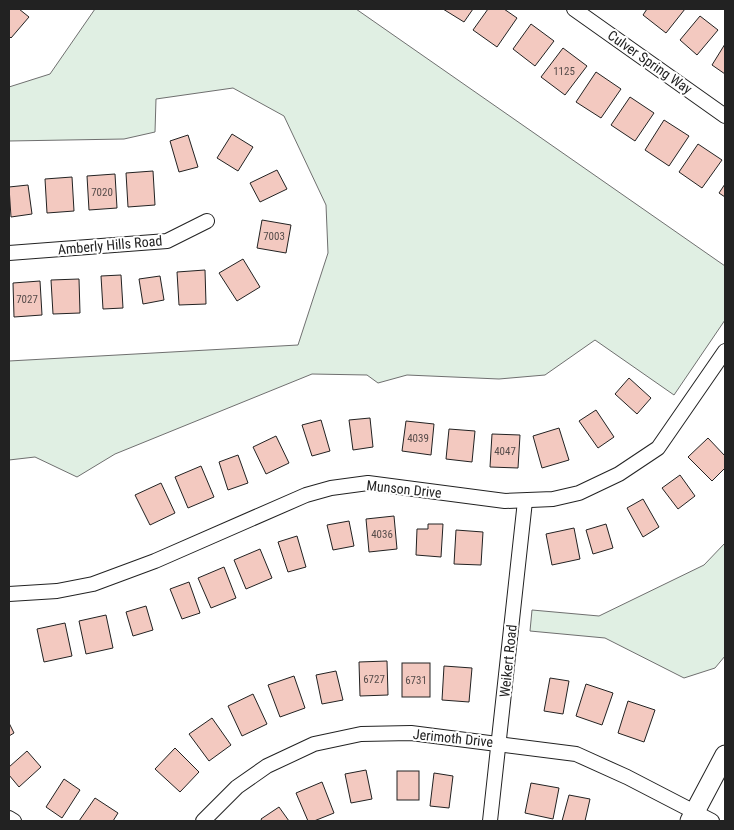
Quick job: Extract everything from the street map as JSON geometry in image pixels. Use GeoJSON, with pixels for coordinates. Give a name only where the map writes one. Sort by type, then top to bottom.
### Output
{"type":"FeatureCollection","features":[{"type":"Feature","properties":{"kind":"street","name":"Culver Spring Way"},"geometry":{"type":"LineString","coordinates":[[574,9],[725,116]]}},
{"type":"Feature","properties":{"kind":"street","name":"Amberly Hills Road"},"geometry":{"type":"LineString","coordinates":[[9,253],[167,241],[207,221]]}},
{"type":"Feature","properties":{"kind":"street","name":"Munson Drive"},"geometry":{"type":"LineString","coordinates":[[9,594],[57,591],[93,584],[155,561],[306,495],[330,488],[368,483],[506,501],[553,499],[578,493],[619,474],[658,448],[725,351]]}},
{"type":"Feature","properties":{"kind":"street","name":"Weikert Road"},"geometry":{"type":"LineString","coordinates":[[490,821],[525,501]]}},
{"type":"Feature","properties":{"kind":"street","name":"Jerimoth Drive"},"geometry":{"type":"LineString","coordinates":[[204,821],[237,787],[260,771],[314,744],[361,734],[411,733],[576,754],[628,777],[692,817],[712,821]]}},
{"type":"Feature","properties":{"kind":"street"},"geometry":{"type":"LineString","coordinates":[[692,817],[725,755]]}},
{"type":"Feature","properties":{"kind":"street"},"geometry":{"type":"LineString","coordinates":[[9,818],[14,821]]}},
{"type":"Feature","properties":{"kind":"green space"},"geometry":{"type":"Polygon","coordinates":[[[95,9],[356,9],[725,266],[725,320],[674,395],[595,340],[545,375],[499,379],[407,375],[378,383],[367,375],[312,374],[115,454],[77,477],[35,457],[9,460],[9,361],[298,345],[328,253],[326,205],[284,116],[233,88],[156,99],[155,132],[124,139],[9,141],[9,87],[50,74],[95,9]]]}},
{"type":"Feature","properties":{"kind":"green space"},"geometry":{"type":"Polygon","coordinates":[[[725,543],[725,656],[715,668],[684,678],[605,638],[530,631],[532,610],[599,616],[704,565],[725,543]]]}},
{"type":"Feature","properties":{"kind":"building"},"geometry":{"type":"Polygon","coordinates":[[[9,9],[19,9],[29,17],[11,38],[9,36],[9,9]]]}},
{"type":"Feature","properties":{"kind":"building"},"geometry":{"type":"Polygon","coordinates":[[[443,9],[473,9],[464,22],[443,9]]]}},
{"type":"Feature","properties":{"kind":"building"},"geometry":{"type":"Polygon","coordinates":[[[488,9],[504,9],[517,18],[497,47],[473,30],[488,9]]]}},
{"type":"Feature","properties":{"kind":"building"},"geometry":{"type":"Polygon","coordinates":[[[647,9],[685,9],[666,33],[643,15],[647,9]]]}},
{"type":"Feature","properties":{"kind":"building"},"geometry":{"type":"Polygon","coordinates":[[[700,16],[718,30],[697,55],[680,40],[700,16]]]}},
{"type":"Feature","properties":{"kind":"building"},"geometry":{"type":"Polygon","coordinates":[[[531,24],[554,41],[535,66],[513,49],[531,24]]]}},
{"type":"Feature","properties":{"kind":"building"},"geometry":{"type":"Polygon","coordinates":[[[725,44],[725,74],[712,65],[725,44]]]}},
{"type":"Feature","properties":{"kind":"building"},"geometry":{"type":"Polygon","coordinates":[[[563,48],[587,66],[565,95],[541,77],[563,48]]]}},
{"type":"Feature","properties":{"kind":"building"},"geometry":{"type":"Polygon","coordinates":[[[596,72],[621,89],[601,118],[576,102],[596,72]]]}},
{"type":"Feature","properties":{"kind":"building"},"geometry":{"type":"Polygon","coordinates":[[[630,97],[654,113],[635,141],[611,125],[630,97]]]}},
{"type":"Feature","properties":{"kind":"building"},"geometry":{"type":"Polygon","coordinates":[[[664,120],[689,136],[669,166],[645,150],[664,120]]]}},
{"type":"Feature","properties":{"kind":"building"},"geometry":{"type":"Polygon","coordinates":[[[232,134],[253,147],[238,171],[217,158],[232,134]]]}},
{"type":"Feature","properties":{"kind":"building"},"geometry":{"type":"Polygon","coordinates":[[[188,135],[198,167],[179,172],[170,141],[188,135]]]}},
{"type":"Feature","properties":{"kind":"building"},"geometry":{"type":"Polygon","coordinates":[[[698,144],[722,160],[702,188],[679,172],[698,144]]]}},
{"type":"Feature","properties":{"kind":"building"},"geometry":{"type":"Polygon","coordinates":[[[277,170],[287,189],[260,202],[250,183],[277,170]]]}},
{"type":"Feature","properties":{"kind":"building"},"geometry":{"type":"Polygon","coordinates":[[[153,171],[155,205],[128,207],[126,173],[153,171]]]}},
{"type":"Feature","properties":{"kind":"building"},"geometry":{"type":"Polygon","coordinates":[[[115,174],[117,208],[89,210],[87,176],[115,174]]]}},
{"type":"Feature","properties":{"kind":"building"},"geometry":{"type":"Polygon","coordinates":[[[72,177],[74,211],[47,213],[45,179],[72,177]]]}},
{"type":"Feature","properties":{"kind":"building"},"geometry":{"type":"Polygon","coordinates":[[[725,184],[725,197],[719,193],[725,184]]]}},
{"type":"Feature","properties":{"kind":"building"},"geometry":{"type":"Polygon","coordinates":[[[28,185],[32,214],[11,217],[9,187],[28,185]]]}},
{"type":"Feature","properties":{"kind":"building"},"geometry":{"type":"Polygon","coordinates":[[[262,220],[291,225],[286,253],[257,248],[262,220]]]}},
{"type":"Feature","properties":{"kind":"building"},"geometry":{"type":"Polygon","coordinates":[[[243,259],[260,287],[237,301],[219,273],[243,259]]]}},
{"type":"Feature","properties":{"kind":"building"},"geometry":{"type":"Polygon","coordinates":[[[205,270],[206,304],[179,305],[177,272],[205,270]]]}},
{"type":"Feature","properties":{"kind":"building"},"geometry":{"type":"Polygon","coordinates":[[[121,275],[123,308],[103,309],[101,276],[121,275]]]}},
{"type":"Feature","properties":{"kind":"building"},"geometry":{"type":"Polygon","coordinates":[[[160,276],[164,300],[143,304],[139,279],[160,276]]]}},
{"type":"Feature","properties":{"kind":"building"},"geometry":{"type":"Polygon","coordinates":[[[79,279],[80,313],[53,314],[51,280],[79,279]]]}},
{"type":"Feature","properties":{"kind":"building"},"geometry":{"type":"Polygon","coordinates":[[[40,281],[42,315],[14,317],[13,283],[40,281]]]}},
{"type":"Feature","properties":{"kind":"building"},"geometry":{"type":"Polygon","coordinates":[[[629,378],[651,398],[637,414],[615,394],[629,378]]]}},
{"type":"Feature","properties":{"kind":"building"},"geometry":{"type":"Polygon","coordinates":[[[596,410],[614,437],[598,448],[579,421],[596,410]]]}},
{"type":"Feature","properties":{"kind":"building"},"geometry":{"type":"Polygon","coordinates":[[[370,418],[373,447],[353,450],[349,420],[370,418]]]}},
{"type":"Feature","properties":{"kind":"building"},"geometry":{"type":"Polygon","coordinates":[[[321,420],[330,451],[312,456],[302,425],[321,420]]]}},
{"type":"Feature","properties":{"kind":"building"},"geometry":{"type":"Polygon","coordinates":[[[406,421],[434,424],[431,455],[402,451],[406,421]]]}},
{"type":"Feature","properties":{"kind":"building"},"geometry":{"type":"Polygon","coordinates":[[[559,428],[569,460],[542,468],[533,436],[559,428]]]}},
{"type":"Feature","properties":{"kind":"building"},"geometry":{"type":"Polygon","coordinates":[[[449,429],[475,431],[472,462],[446,459],[449,429]]]}},
{"type":"Feature","properties":{"kind":"building"},"geometry":{"type":"Polygon","coordinates":[[[492,434],[520,435],[518,468],[490,467],[492,434]]]}},
{"type":"Feature","properties":{"kind":"building"},"geometry":{"type":"Polygon","coordinates":[[[276,436],[289,463],[266,474],[253,447],[276,436]]]}},
{"type":"Feature","properties":{"kind":"building"},"geometry":{"type":"Polygon","coordinates":[[[708,438],[725,456],[725,468],[712,481],[688,457],[708,438]]]}},
{"type":"Feature","properties":{"kind":"building"},"geometry":{"type":"Polygon","coordinates":[[[238,455],[248,483],[228,490],[219,462],[238,455]]]}},
{"type":"Feature","properties":{"kind":"building"},"geometry":{"type":"Polygon","coordinates":[[[201,466],[214,497],[188,508],[175,477],[201,466]]]}},
{"type":"Feature","properties":{"kind":"building"},"geometry":{"type":"Polygon","coordinates":[[[680,475],[695,496],[678,509],[662,488],[680,475]]]}},
{"type":"Feature","properties":{"kind":"building"},"geometry":{"type":"Polygon","coordinates":[[[161,483],[175,513],[150,525],[135,495],[161,483]]]}},
{"type":"Feature","properties":{"kind":"building"},"geometry":{"type":"Polygon","coordinates":[[[643,499],[659,527],[643,537],[627,508],[643,499]]]}},
{"type":"Feature","properties":{"kind":"building"},"geometry":{"type":"Polygon","coordinates":[[[394,516],[397,549],[369,552],[366,519],[394,516]]]}},
{"type":"Feature","properties":{"kind":"building"},"geometry":{"type":"Polygon","coordinates":[[[349,521],[354,546],[333,550],[327,525],[349,521]]]}},
{"type":"Feature","properties":{"kind":"building"},"geometry":{"type":"Polygon","coordinates":[[[428,524],[443,524],[441,557],[416,555],[417,529],[428,529],[428,524]]]}},
{"type":"Feature","properties":{"kind":"building"},"geometry":{"type":"Polygon","coordinates":[[[606,524],[613,548],[593,554],[586,530],[606,524]]]}},
{"type":"Feature","properties":{"kind":"building"},"geometry":{"type":"Polygon","coordinates":[[[574,528],[580,559],[552,565],[546,534],[574,528]]]}},
{"type":"Feature","properties":{"kind":"building"},"geometry":{"type":"Polygon","coordinates":[[[456,530],[483,532],[481,565],[454,564],[456,530]]]}},
{"type":"Feature","properties":{"kind":"building"},"geometry":{"type":"Polygon","coordinates":[[[297,536],[306,567],[288,572],[278,542],[297,536]]]}},
{"type":"Feature","properties":{"kind":"building"},"geometry":{"type":"Polygon","coordinates":[[[260,549],[272,578],[246,589],[234,560],[260,549]]]}},
{"type":"Feature","properties":{"kind":"building"},"geometry":{"type":"Polygon","coordinates":[[[224,567],[236,598],[211,608],[198,578],[224,567]]]}},
{"type":"Feature","properties":{"kind":"building"},"geometry":{"type":"Polygon","coordinates":[[[189,582],[200,613],[182,619],[170,589],[189,582]]]}},
{"type":"Feature","properties":{"kind":"building"},"geometry":{"type":"Polygon","coordinates":[[[146,606],[153,630],[133,636],[126,612],[146,606]]]}},
{"type":"Feature","properties":{"kind":"building"},"geometry":{"type":"Polygon","coordinates":[[[106,615],[113,648],[86,654],[79,621],[106,615]]]}},
{"type":"Feature","properties":{"kind":"building"},"geometry":{"type":"Polygon","coordinates":[[[65,623],[72,656],[44,662],[37,629],[65,623]]]}},
{"type":"Feature","properties":{"kind":"building"},"geometry":{"type":"Polygon","coordinates":[[[387,661],[388,695],[360,696],[359,662],[387,661]]]}},
{"type":"Feature","properties":{"kind":"building"},"geometry":{"type":"Polygon","coordinates":[[[402,663],[430,663],[430,697],[402,697],[402,663]]]}},
{"type":"Feature","properties":{"kind":"building"},"geometry":{"type":"Polygon","coordinates":[[[444,666],[472,668],[469,702],[442,700],[444,666]]]}},
{"type":"Feature","properties":{"kind":"building"},"geometry":{"type":"Polygon","coordinates":[[[336,671],[343,700],[322,704],[316,675],[336,671]]]}},
{"type":"Feature","properties":{"kind":"building"},"geometry":{"type":"Polygon","coordinates":[[[294,676],[305,708],[280,717],[268,685],[294,676]]]}},
{"type":"Feature","properties":{"kind":"building"},"geometry":{"type":"Polygon","coordinates":[[[550,678],[569,681],[563,714],[544,711],[550,678]]]}},
{"type":"Feature","properties":{"kind":"building"},"geometry":{"type":"Polygon","coordinates":[[[586,684],[613,693],[602,725],[576,716],[586,684]]]}},
{"type":"Feature","properties":{"kind":"building"},"geometry":{"type":"Polygon","coordinates":[[[253,694],[267,724],[242,736],[228,706],[253,694]]]}},
{"type":"Feature","properties":{"kind":"building"},"geometry":{"type":"Polygon","coordinates":[[[628,701],[655,710],[644,742],[618,733],[628,701]]]}},
{"type":"Feature","properties":{"kind":"building"},"geometry":{"type":"Polygon","coordinates":[[[212,718],[231,745],[209,761],[189,734],[212,718]]]}},
{"type":"Feature","properties":{"kind":"building"},"geometry":{"type":"Polygon","coordinates":[[[9,723],[14,733],[9,736],[9,723]]]}},
{"type":"Feature","properties":{"kind":"building"},"geometry":{"type":"Polygon","coordinates":[[[175,748],[199,772],[180,792],[155,769],[175,748]]]}},
{"type":"Feature","properties":{"kind":"building"},"geometry":{"type":"Polygon","coordinates":[[[27,751],[41,767],[19,787],[9,775],[9,767],[27,751]]]}},
{"type":"Feature","properties":{"kind":"building"},"geometry":{"type":"Polygon","coordinates":[[[366,770],[372,799],[351,803],[345,774],[366,770]]]}},
{"type":"Feature","properties":{"kind":"building"},"geometry":{"type":"Polygon","coordinates":[[[397,771],[419,771],[419,800],[397,800],[397,771]]]}},
{"type":"Feature","properties":{"kind":"building"},"geometry":{"type":"Polygon","coordinates":[[[434,773],[453,776],[449,808],[430,806],[434,773]]]}},
{"type":"Feature","properties":{"kind":"building"},"geometry":{"type":"Polygon","coordinates":[[[64,779],[80,790],[62,818],[46,807],[64,779]]]}},
{"type":"Feature","properties":{"kind":"building"},"geometry":{"type":"Polygon","coordinates":[[[322,782],[334,813],[314,821],[308,821],[296,793],[322,782]]]}},
{"type":"Feature","properties":{"kind":"building"},"geometry":{"type":"Polygon","coordinates":[[[531,783],[559,788],[553,819],[525,813],[531,783]]]}},
{"type":"Feature","properties":{"kind":"building"},"geometry":{"type":"Polygon","coordinates":[[[569,795],[590,799],[585,821],[562,821],[569,795]]]}},
{"type":"Feature","properties":{"kind":"building"},"geometry":{"type":"Polygon","coordinates":[[[95,798],[118,813],[113,821],[79,821],[95,798]]]}},
{"type":"Feature","properties":{"kind":"building"},"geometry":{"type":"Polygon","coordinates":[[[279,807],[289,821],[262,821],[261,819],[279,807]]]}}]}
